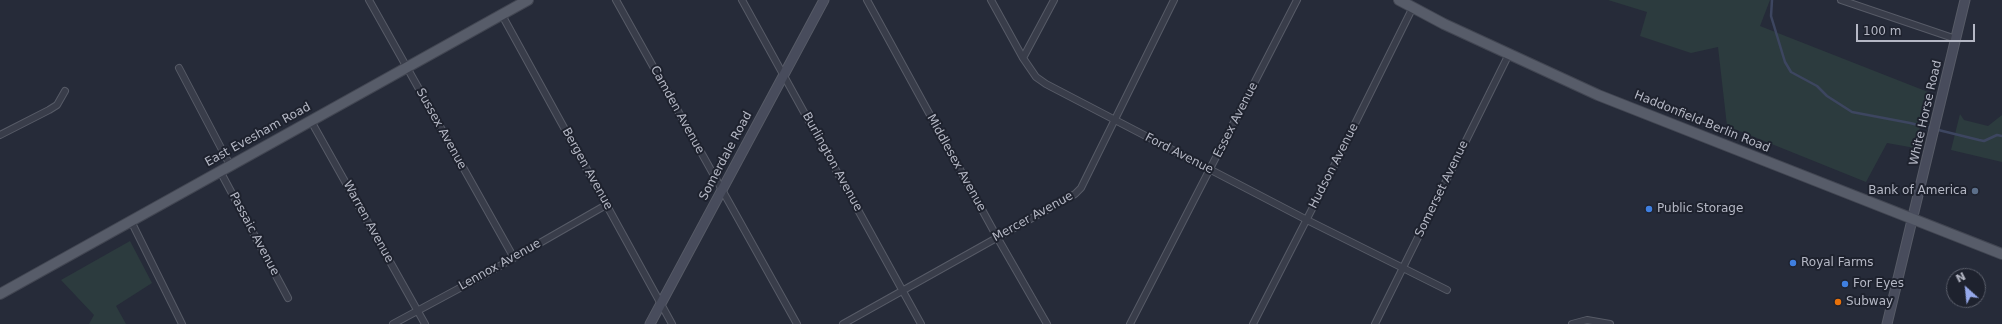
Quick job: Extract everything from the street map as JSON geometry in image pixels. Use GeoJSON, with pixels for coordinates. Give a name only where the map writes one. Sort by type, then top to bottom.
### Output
{"type":"FeatureCollection","features":[{"type":"Feature","properties":{"kind":"main road","name":"East Evesham Road"},"geometry":{"type":"LineString","coordinates":[[0,294],[220,170],[311,121],[406,66],[528,0]]}},
{"type":"Feature","properties":{"kind":"main road","name":"Somerdale Road"},"geometry":{"type":"LineString","coordinates":[[650,324],[824,0]]}},
{"type":"Feature","properties":{"kind":"main road","name":"Haddonfield-Berlin Road"},"geometry":{"type":"LineString","coordinates":[[1398,0],[1598,95],[2002,254]]}},
{"type":"Feature","properties":{"kind":"main road","name":"White Horse Road"},"geometry":{"type":"LineString","coordinates":[[1887,324],[1965,0]]}},
{"type":"Feature","properties":{"kind":"street","name":"Sussex Avenue"},"geometry":{"type":"LineString","coordinates":[[369,0],[514,258]]}},
{"type":"Feature","properties":{"kind":"street","name":"Camden Avenue"},"geometry":{"type":"LineString","coordinates":[[616,0],[797,324]]}},
{"type":"Feature","properties":{"kind":"street","name":"Burlington Avenue"},"geometry":{"type":"LineString","coordinates":[[742,0],[921,324]]}},
{"type":"Feature","properties":{"kind":"street","name":"Middlesex Avenue"},"geometry":{"type":"LineString","coordinates":[[867,0],[997,237],[1047,324]]}},
{"type":"Feature","properties":{"kind":"street","name":"Ford Avenue"},"geometry":{"type":"LineString","coordinates":[[991,0],[1023,58],[1036,76],[1046,84],[1114,121],[1403,269],[1434,282],[1447,290]]}},
{"type":"Feature","properties":{"kind":"street"},"geometry":{"type":"LineString","coordinates":[[1023,58],[1054,0]]}},
{"type":"Feature","properties":{"kind":"street","name":"Mercer Avenue"},"geometry":{"type":"LineString","coordinates":[[843,324],[1075,194],[1081,188],[1174,0]]}},
{"type":"Feature","properties":{"kind":"street","name":"Essex Avenue"},"geometry":{"type":"LineString","coordinates":[[1130,324],[1297,0]]}},
{"type":"Feature","properties":{"kind":"street"},"geometry":{"type":"LineString","coordinates":[[1842,0],[1956,39]]}},
{"type":"Feature","properties":{"kind":"street","name":"Hudson Avenue"},"geometry":{"type":"LineString","coordinates":[[1253,324],[1413,8]]}},
{"type":"Feature","properties":{"kind":"street","name":"Bergen Avenue"},"geometry":{"type":"LineString","coordinates":[[502,15],[672,324]]}},
{"type":"Feature","properties":{"kind":"street","name":"Somerset Avenue"},"geometry":{"type":"LineString","coordinates":[[1375,324],[1509,54]]}},
{"type":"Feature","properties":{"kind":"street"},"geometry":{"type":"LineString","coordinates":[[178,68],[230,165]]}},
{"type":"Feature","properties":{"kind":"street"},"geometry":{"type":"LineString","coordinates":[[0,135],[57,105],[65,91]]}},
{"type":"Feature","properties":{"kind":"street","name":"Warren Avenue"},"geometry":{"type":"LineString","coordinates":[[311,121],[425,324]]}},
{"type":"Feature","properties":{"kind":"street","name":"Passaic Avenue"},"geometry":{"type":"LineString","coordinates":[[220,170],[288,298]]}},
{"type":"Feature","properties":{"kind":"street","name":"Lennox Avenue"},"geometry":{"type":"LineString","coordinates":[[393,324],[514,258],[606,205]]}},
{"type":"Feature","properties":{"kind":"street"},"geometry":{"type":"LineString","coordinates":[[131,221],[182,324]]}},
{"type":"Feature","properties":{"kind":"street"},"geometry":{"type":"LineString","coordinates":[[1572,324],[1587,320],[1610,324]]}},
{"type":"Feature","properties":{"kind":"shaded area"},"geometry":{"type":"Polygon","coordinates":[[[1608,0],[1770,0],[1760,26],[1928,92],[1915,148],[1887,143],[1866,182],[1727,126],[1718,47],[1691,53],[1640,36],[1647,12],[1608,0]]]}},
{"type":"Feature","properties":{"kind":"shaded area"},"geometry":{"type":"Polygon","coordinates":[[[1960,114],[1964,120],[1988,126],[2002,115],[2002,162],[1951,150],[1960,114]]]}},
{"type":"Feature","properties":{"kind":"shaded area"},"geometry":{"type":"Polygon","coordinates":[[[130,241],[152,283],[116,306],[126,324],[89,324],[94,315],[61,280],[130,241]]]}},
{"type":"Feature","properties":{"kind":"waterway"},"geometry":{"type":"LineString","coordinates":[[1772,0],[1771,16],[1785,62],[1791,72],[1817,86],[1827,96],[1852,112],[1910,123],[1984,141],[1997,135],[2002,136]]}},
{"type":"Feature","properties":{"kind":"place","name":"Bank of America"},"geometry":{"type":"Point","coordinates":[1975,191]}},
{"type":"Feature","properties":{"kind":"place","name":"Public Storage"},"geometry":{"type":"Point","coordinates":[1649,209]}},
{"type":"Feature","properties":{"kind":"place","name":"Royal Farms"},"geometry":{"type":"Point","coordinates":[1793,263]}},
{"type":"Feature","properties":{"kind":"place","name":"For Eyes"},"geometry":{"type":"Point","coordinates":[1845,284]}},
{"type":"Feature","properties":{"kind":"place","name":"Subway"},"geometry":{"type":"Point","coordinates":[1838,302]}}]}
